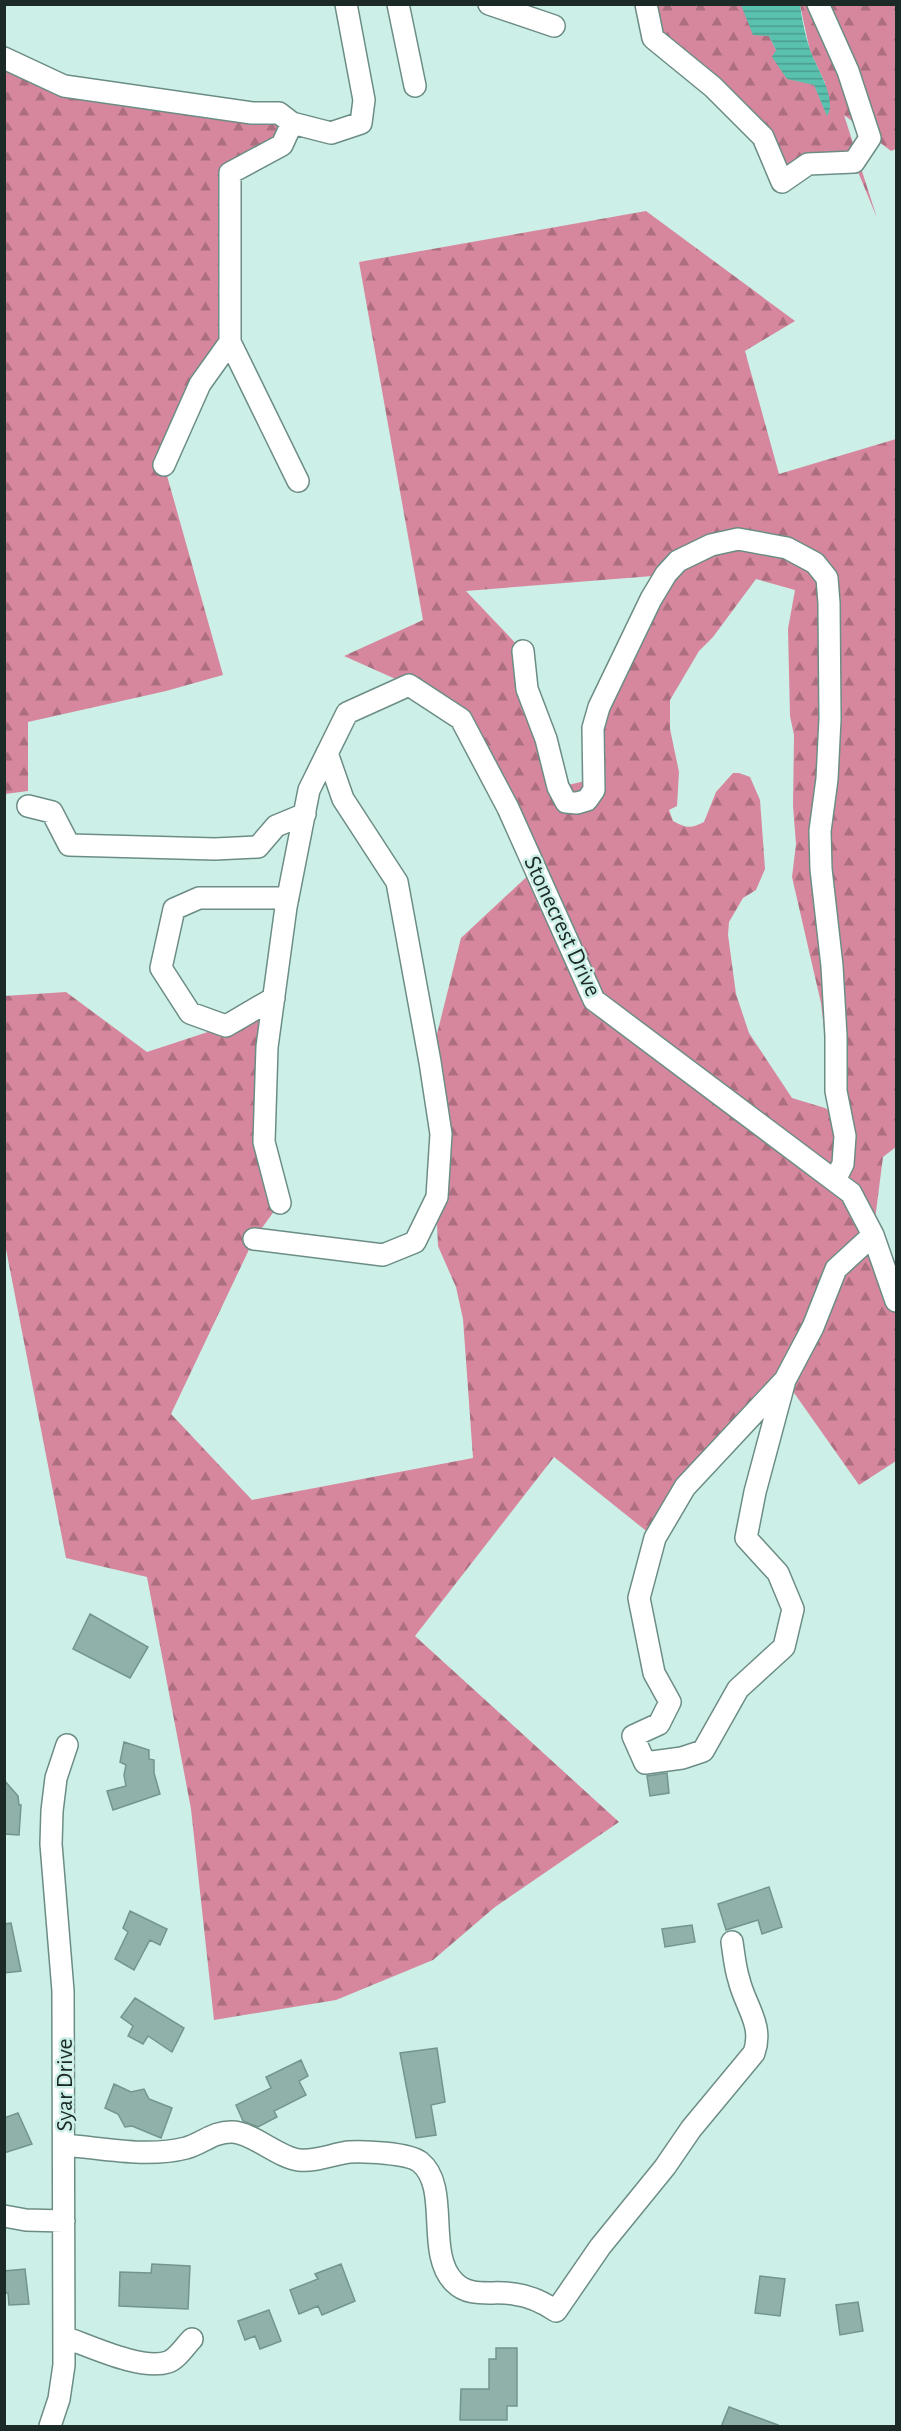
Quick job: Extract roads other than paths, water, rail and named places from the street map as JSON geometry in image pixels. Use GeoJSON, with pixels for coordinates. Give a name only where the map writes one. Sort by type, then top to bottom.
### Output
{"type":"FeatureCollection","features":[{"type":"Feature","properties":{"kind":"street"},"geometry":{"type":"LineString","coordinates":[[4,58],[64,86],[252,113],[279,113],[292,123],[331,133],[361,123],[364,100],[346,4]]}},
{"type":"Feature","properties":{"kind":"street"},"geometry":{"type":"LineString","coordinates":[[398,4],[415,86]]}},
{"type":"Feature","properties":{"kind":"street"},"geometry":{"type":"LineString","coordinates":[[489,4],[554,26]]}},
{"type":"Feature","properties":{"kind":"street"},"geometry":{"type":"LineString","coordinates":[[646,4],[653,38],[713,87],[763,137],[782,182],[808,164],[854,162],[870,138],[848,71],[818,4]]}},
{"type":"Feature","properties":{"kind":"street"},"geometry":{"type":"LineString","coordinates":[[292,123],[282,145],[230,173],[230,342],[298,481]]}},
{"type":"Feature","properties":{"kind":"street"},"geometry":{"type":"LineString","coordinates":[[164,465],[200,384],[230,342]]}},
{"type":"Feature","properties":{"kind":"street"},"geometry":{"type":"LineString","coordinates":[[523,651],[527,689],[546,739],[558,787],[566,802],[577,803],[587,800],[594,790],[593,728],[599,707],[651,599],[666,574],[678,561],[711,545],[738,539],[787,548],[815,563],[827,578],[830,719],[827,779],[820,831],[821,869],[832,966],[836,1091],[845,1136],[843,1164],[835,1180]]}},
{"type":"Feature","properties":{"kind":"street","name":"Stonecrest Drive"},"geometry":{"type":"LineString","coordinates":[[288,898],[309,790],[347,713],[409,686],[461,719],[508,808],[594,1000],[850,1192],[873,1235],[897,1301]]}},
{"type":"Feature","properties":{"kind":"street"},"geometry":{"type":"LineString","coordinates":[[254,1239],[383,1255],[415,1242],[437,1197],[441,1134],[398,882],[343,799],[327,753]]}},
{"type":"Feature","properties":{"kind":"street"},"geometry":{"type":"LineString","coordinates":[[28,807],[52,812],[69,844],[215,849],[258,847],[276,826],[305,814]]}},
{"type":"Feature","properties":{"kind":"street"},"geometry":{"type":"LineString","coordinates":[[274,998],[226,1026],[190,1012],[161,968],[174,909],[199,897],[288,898],[274,998],[267,1047],[264,1142],[280,1203]]}},
{"type":"Feature","properties":{"kind":"street"},"geometry":{"type":"LineString","coordinates":[[785,1380],[685,1487],[655,1538],[639,1598],[654,1673],[670,1702],[658,1724],[633,1736],[645,1763],[682,1758],[703,1751],[738,1689],[784,1647],[793,1609],[778,1573],[746,1538],[755,1492],[785,1380],[813,1327],[836,1269],[873,1235]]}},
{"type":"Feature","properties":{"kind":"street","name":"Syar Drive"},"geometry":{"type":"LineString","coordinates":[[50,2427],[59,2399],[64,2365],[63,1991],[51,1844],[56,1778],[66,1745]]}},
{"type":"Feature","properties":{"kind":"street"},"geometry":{"type":"LineString","coordinates":[[64,2145],[113,2150],[166,2150],[187,2148],[218,2133],[234,2132],[300,2160],[351,2152],[415,2159],[425,2168],[433,2183],[442,2262],[453,2282],[462,2289],[475,2292],[512,2293],[527,2296],[556,2311],[600,2247],[664,2167],[691,2129],[754,2053],[758,2041],[757,2026],[739,1982],[732,1942]]}},
{"type":"Feature","properties":{"kind":"street"},"geometry":{"type":"LineString","coordinates":[[4,2216],[26,2220],[64,2220]]}},
{"type":"Feature","properties":{"kind":"street"},"geometry":{"type":"LineString","coordinates":[[64,2337],[119,2356],[159,2364],[171,2361],[192,2339]]}}]}
